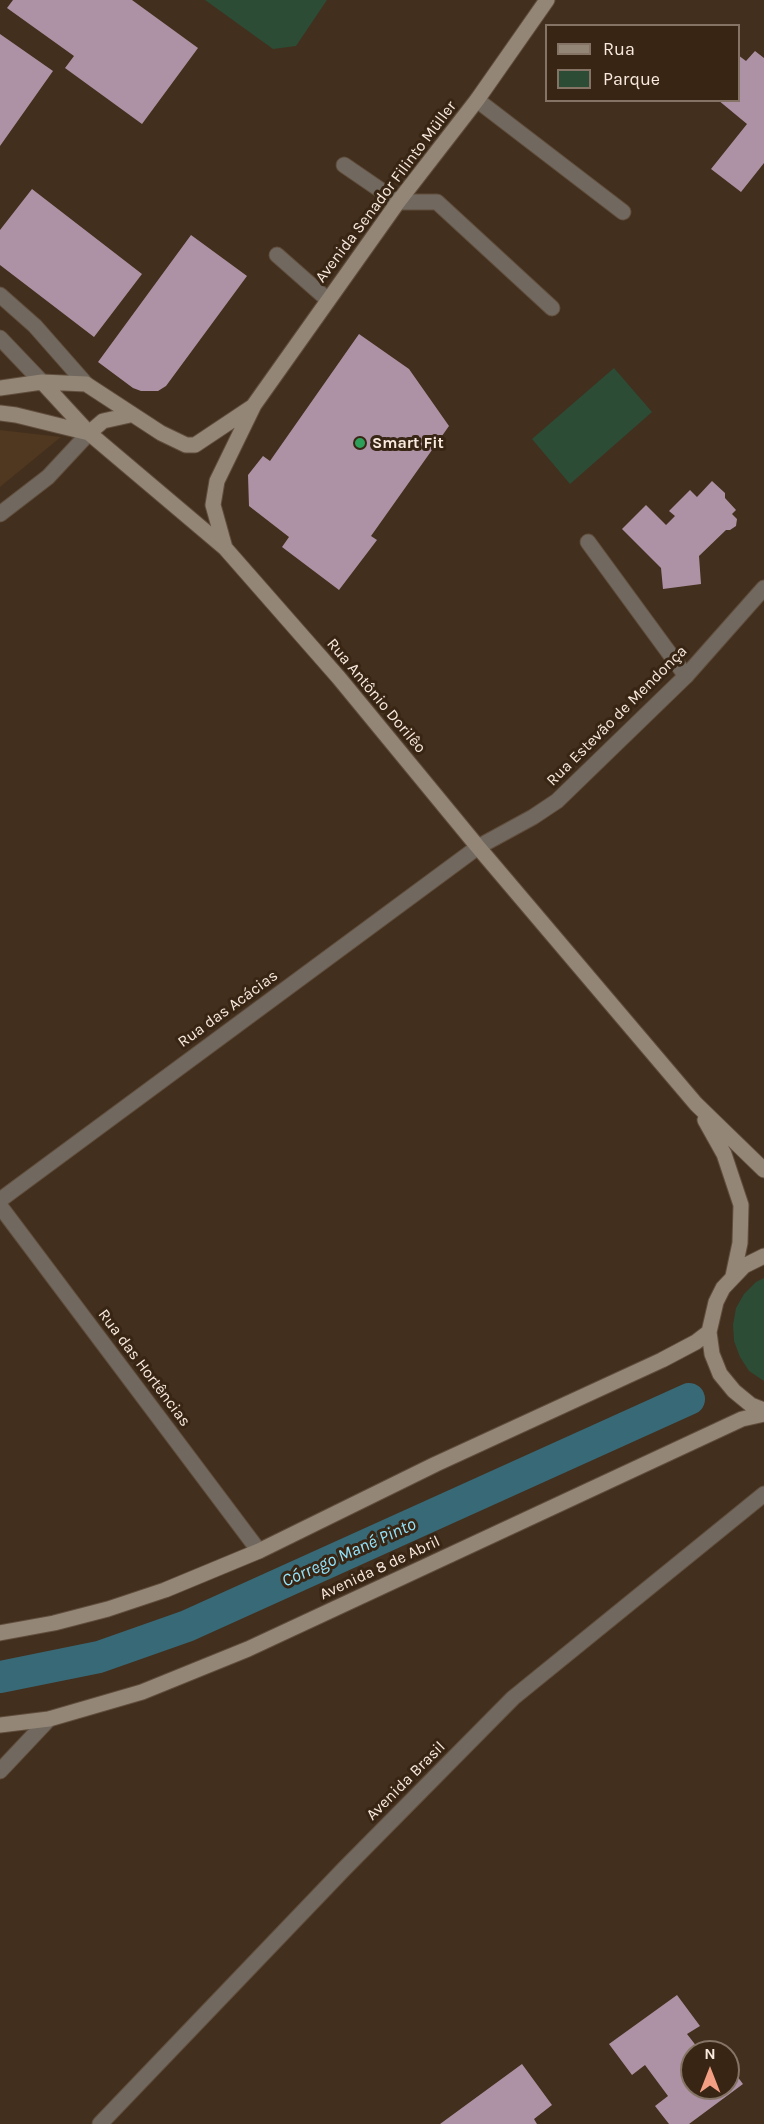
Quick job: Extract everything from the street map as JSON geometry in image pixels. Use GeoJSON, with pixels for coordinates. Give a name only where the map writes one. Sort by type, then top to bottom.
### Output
{"type":"FeatureCollection","features":[{"type":"Feature","properties":{"kind":"main road","name":"Avenida Senador Filinto Müller"},"geometry":{"type":"LineString","coordinates":[[225,548],[213,505],[217,481],[254,405],[398,202],[477,100],[547,0]]}},
{"type":"Feature","properties":{"kind":"main road"},"geometry":{"type":"LineString","coordinates":[[0,388],[42,382],[86,384],[130,415]]}},
{"type":"Feature","properties":{"kind":"main road","name":"Rua Antônio Dorilêo"},"geometry":{"type":"LineString","coordinates":[[42,382],[89,433],[225,548],[339,678],[478,847],[696,1104],[764,1170]]}},
{"type":"Feature","properties":{"kind":"main road","name":"Avenida Senador Filinto Müller"},"geometry":{"type":"LineString","coordinates":[[130,415],[186,445],[195,445],[254,405]]}},
{"type":"Feature","properties":{"kind":"main road"},"geometry":{"type":"LineString","coordinates":[[0,413],[89,433],[103,421],[130,415]]}},
{"type":"Feature","properties":{"kind":"main road","name":"Rua Antônio Dorilêo"},"geometry":{"type":"LineString","coordinates":[[696,1104],[724,1154],[741,1205],[740,1243],[733,1276]]}},
{"type":"Feature","properties":{"kind":"main road"},"geometry":{"type":"LineString","coordinates":[[764,1256],[744,1266],[723,1288],[716,1302],[709,1332],[712,1354],[720,1374],[734,1391],[764,1412]]}},
{"type":"Feature","properties":{"kind":"main road"},"geometry":{"type":"LineString","coordinates":[[0,1633],[54,1623],[108,1609],[165,1590],[259,1551],[436,1464],[662,1360],[696,1342],[709,1332]]}},
{"type":"Feature","properties":{"kind":"main road","name":"Avenida 8 de Abril"},"geometry":{"type":"LineString","coordinates":[[0,1725],[49,1719],[142,1692],[248,1649],[742,1419],[764,1412]]}},
{"type":"Feature","properties":{"kind":"street"},"geometry":{"type":"LineString","coordinates":[[477,100],[623,212]]}},
{"type":"Feature","properties":{"kind":"street"},"geometry":{"type":"LineString","coordinates":[[344,165],[398,202],[437,202],[552,308]]}},
{"type":"Feature","properties":{"kind":"street"},"geometry":{"type":"LineString","coordinates":[[277,255],[328,300]]}},
{"type":"Feature","properties":{"kind":"street"},"geometry":{"type":"LineString","coordinates":[[0,295],[35,326],[86,384]]}},
{"type":"Feature","properties":{"kind":"street","name":"Rua Antônio Dorilêo"},"geometry":{"type":"LineString","coordinates":[[0,338],[42,382]]}},
{"type":"Feature","properties":{"kind":"street"},"geometry":{"type":"LineString","coordinates":[[0,514],[48,477],[89,433]]}},
{"type":"Feature","properties":{"kind":"street"},"geometry":{"type":"LineString","coordinates":[[588,542],[686,676]]}},
{"type":"Feature","properties":{"kind":"street","name":"Rua Estevão de Mendonça"},"geometry":{"type":"LineString","coordinates":[[478,847],[533,818],[551,805],[686,676],[764,588]]}},
{"type":"Feature","properties":{"kind":"street","name":"Rua das Acácias"},"geometry":{"type":"LineString","coordinates":[[0,1200],[478,847]]}},
{"type":"Feature","properties":{"kind":"street","name":"Rua das Hortências"},"geometry":{"type":"LineString","coordinates":[[0,1206],[259,1551]]}},
{"type":"Feature","properties":{"kind":"street","name":"Avenida Brasil"},"geometry":{"type":"LineString","coordinates":[[100,2124],[344,1869],[513,1698],[764,1494]]}},
{"type":"Feature","properties":{"kind":"street"},"geometry":{"type":"LineString","coordinates":[[0,1771],[49,1719]]}},
{"type":"Feature","properties":{"kind":"shaded area"},"geometry":{"type":"Polygon","coordinates":[[[0,430],[61,437],[0,487],[0,430]]]}},
{"type":"Feature","properties":{"kind":"green space"},"geometry":{"type":"Polygon","coordinates":[[[205,0],[327,0],[296,46],[273,49],[205,0]]]}},
{"type":"Feature","properties":{"kind":"green space"},"geometry":{"type":"Polygon","coordinates":[[[614,368],[652,412],[570,484],[532,439],[614,368]]]}},
{"type":"Feature","properties":{"kind":"green space"},"geometry":{"type":"Polygon","coordinates":[[[764,1278],[764,1381],[749,1371],[740,1357],[734,1341],[733,1325],[736,1308],[744,1294],[756,1282],[764,1278]]]}},
{"type":"Feature","properties":{"kind":"building"},"geometry":{"type":"Polygon","coordinates":[[[13,0],[132,0],[198,48],[142,124],[65,68],[74,56],[7,8],[13,0]]]}},
{"type":"Feature","properties":{"kind":"building"},"geometry":{"type":"Polygon","coordinates":[[[0,34],[53,71],[0,146],[0,34]]]}},
{"type":"Feature","properties":{"kind":"building"},"geometry":{"type":"Polygon","coordinates":[[[755,51],[764,58],[764,163],[741,192],[711,169],[747,124],[720,102],[740,102],[740,56],[746,61],[755,51]]]}},
{"type":"Feature","properties":{"kind":"building"},"geometry":{"type":"Polygon","coordinates":[[[32,189],[142,274],[94,337],[0,265],[0,230],[32,189]]]}},
{"type":"Feature","properties":{"kind":"building"},"geometry":{"type":"Polygon","coordinates":[[[191,235],[247,276],[166,386],[158,391],[141,391],[133,388],[98,362],[191,235]]]}},
{"type":"Feature","properties":{"kind":"building","name":"Smart Fit"},"geometry":{"type":"Polygon","coordinates":[[[359,334],[409,369],[449,426],[371,536],[377,540],[339,590],[282,547],[289,537],[249,506],[248,475],[263,456],[270,461],[359,334]]]}},
{"type":"Feature","properties":{"kind":"building"},"geometry":{"type":"Polygon","coordinates":[[[712,481],[725,493],[725,498],[736,510],[732,514],[737,519],[736,526],[726,530],[699,556],[701,584],[663,589],[661,568],[622,529],[646,505],[666,525],[675,516],[669,511],[690,490],[697,497],[712,481]]]}},
{"type":"Feature","properties":{"kind":"building"},"geometry":{"type":"Polygon","coordinates":[[[677,1995],[700,2026],[687,2034],[692,2040],[680,2040],[680,2100],[721,2100],[689,2124],[669,2124],[655,2106],[668,2096],[645,2065],[632,2075],[609,2044],[677,1995]]]}},
{"type":"Feature","properties":{"kind":"building"},"geometry":{"type":"Polygon","coordinates":[[[522,2064],[552,2105],[534,2119],[537,2124],[440,2124],[522,2064]]]}},
{"type":"Feature","properties":{"kind":"waterway","name":"Córrego Mané Pinto"},"geometry":{"type":"LineString","coordinates":[[0,1677],[99,1657],[187,1626],[689,1399]]}},
{"type":"Feature","properties":{"kind":"place","name":"Smart Fit"},"geometry":{"type":"Point","coordinates":[360,443]}}]}
